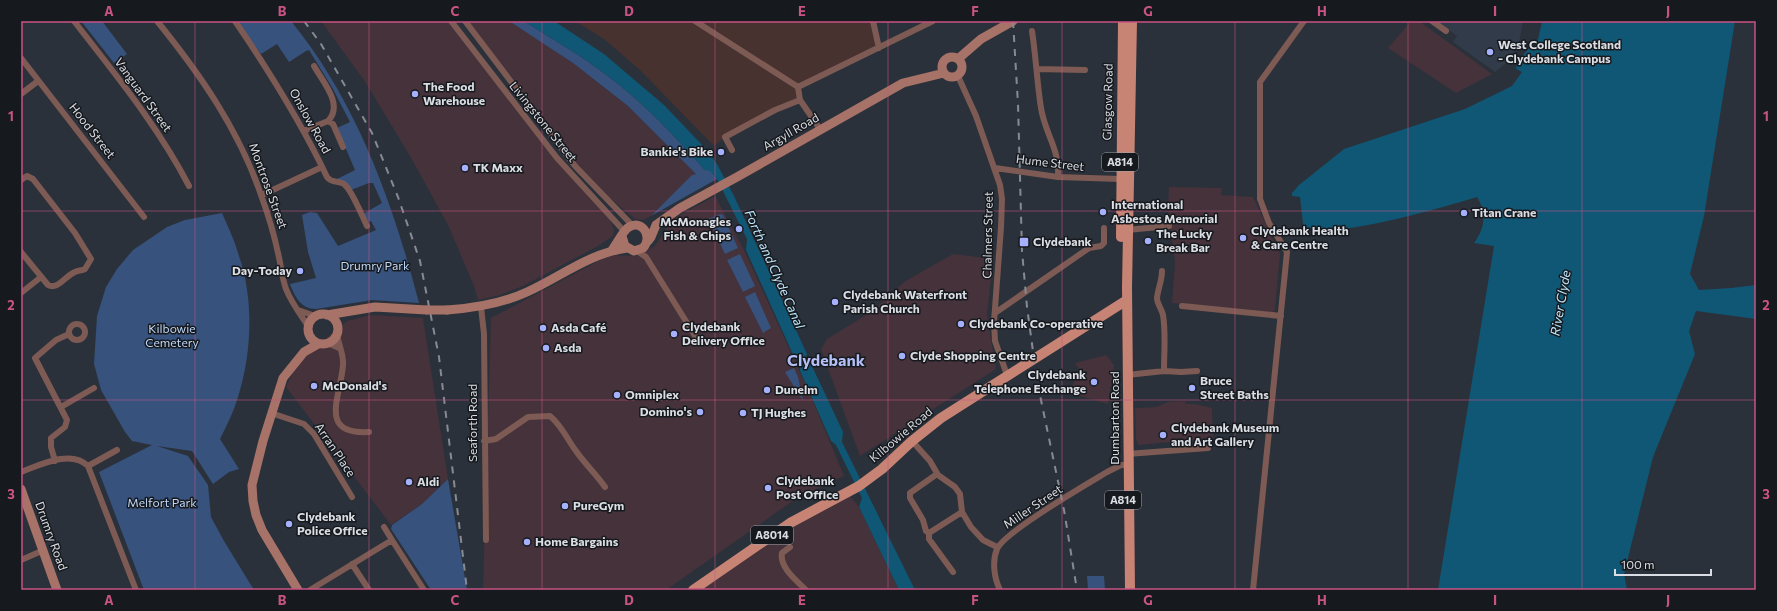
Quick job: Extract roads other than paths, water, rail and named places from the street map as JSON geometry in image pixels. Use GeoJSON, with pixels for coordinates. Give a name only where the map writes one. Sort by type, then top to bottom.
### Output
{"type":"FeatureCollection","features":[{"type":"Feature","properties":{"kind":"main road","name":"Glasgow Road"},"geometry":{"type":"LineString","coordinates":[[1123,21],[1124,302]]}},
{"type":"Feature","properties":{"kind":"main road","name":"Glasgow Road"},"geometry":{"type":"LineString","coordinates":[[1124,302],[1127,230],[1124,180],[1132,21]]}},
{"type":"Feature","properties":{"kind":"main road","name":"Kilbowie Road"},"geometry":{"type":"LineString","coordinates":[[692,590],[703,587],[790,523],[848,493],[882,469],[912,441],[941,418],[1124,302]]}},
{"type":"Feature","properties":{"kind":"main road","name":"Dumbarton Road"},"geometry":{"type":"LineString","coordinates":[[1124,302],[1128,375],[1127,454],[1125,465]]}},
{"type":"Feature","properties":{"kind":"main road","name":"Dumbarton Road"},"geometry":{"type":"LineString","coordinates":[[1124,302],[1125,465],[1130,590]]}},
{"type":"Feature","properties":{"kind":"street","name":"Vanguard Street"},"geometry":{"type":"LineString","coordinates":[[74,21],[150,121],[189,186]]}},
{"type":"Feature","properties":{"kind":"street","name":"Montrose Street"},"geometry":{"type":"LineString","coordinates":[[157,21],[201,79],[223,113],[246,154],[262,195],[278,252],[286,290],[308,330]]}},
{"type":"Feature","properties":{"kind":"street","name":"Onslow Road"},"geometry":{"type":"LineString","coordinates":[[235,21],[274,80],[304,132],[329,180],[344,185],[347,188],[367,226]]}},
{"type":"Feature","properties":{"kind":"street","name":"Livingstone Street"},"geometry":{"type":"LineString","coordinates":[[451,21],[557,158],[623,234]]}},
{"type":"Feature","properties":{"kind":"street","name":"Livingstone Street"},"geometry":{"type":"LineString","coordinates":[[465,21],[575,166],[632,226]]}},
{"type":"Feature","properties":{"kind":"street"},"geometry":{"type":"LineString","coordinates":[[695,21],[798,87],[800,100],[820,129]]}},
{"type":"Feature","properties":{"kind":"street"},"geometry":{"type":"LineString","coordinates":[[873,21],[879,48]]}},
{"type":"Feature","properties":{"kind":"street"},"geometry":{"type":"LineString","coordinates":[[798,87],[933,21]]}},
{"type":"Feature","properties":{"kind":"street"},"geometry":{"type":"LineString","coordinates":[[958,58],[961,61],[963,70],[958,76],[950,78],[942,70],[943,62],[950,57],[958,58],[981,39],[1013,21]]}},
{"type":"Feature","properties":{"kind":"street"},"geometry":{"type":"LineString","coordinates":[[1252,590],[1288,252],[1269,223],[1260,199],[1260,82],[1304,21]]}},
{"type":"Feature","properties":{"kind":"street"},"geometry":{"type":"LineString","coordinates":[[1432,21],[1446,31]]}},
{"type":"Feature","properties":{"kind":"street"},"geometry":{"type":"LineString","coordinates":[[1032,31],[1038,69],[1041,109],[1058,158],[1058,177]]}},
{"type":"Feature","properties":{"kind":"street","name":"Hood Street"},"geometry":{"type":"LineString","coordinates":[[21,58],[144,217]]}},
{"type":"Feature","properties":{"kind":"street"},"geometry":{"type":"LineString","coordinates":[[304,132],[328,121],[332,117],[335,106],[314,66]]}},
{"type":"Feature","properties":{"kind":"street"},"geometry":{"type":"LineString","coordinates":[[1038,69],[1085,70]]}},
{"type":"Feature","properties":{"kind":"street","name":"Argyll Road"},"geometry":{"type":"LineString","coordinates":[[644,228],[656,225],[680,208],[903,83],[944,73]]}},
{"type":"Feature","properties":{"kind":"street","name":"Chalmers Street"},"geometry":{"type":"LineString","coordinates":[[958,76],[974,112],[1000,185],[1002,198],[1000,255],[995,313],[995,341],[1007,375]]}},
{"type":"Feature","properties":{"kind":"street"},"geometry":{"type":"LineString","coordinates":[[21,94],[38,81]]}},
{"type":"Feature","properties":{"kind":"street"},"geometry":{"type":"LineString","coordinates":[[732,150],[725,136],[775,110],[800,100]]}},
{"type":"Feature","properties":{"kind":"street"},"geometry":{"type":"LineString","coordinates":[[328,121],[334,127],[343,147]]}},
{"type":"Feature","properties":{"kind":"street"},"geometry":{"type":"LineString","coordinates":[[262,195],[322,168]]}},
{"type":"Feature","properties":{"kind":"street","name":"Hume Street"},"geometry":{"type":"LineString","coordinates":[[994,168],[1058,177],[1124,180]]}},
{"type":"Feature","properties":{"kind":"street"},"geometry":{"type":"LineString","coordinates":[[21,180],[27,176],[33,179],[58,209],[91,257],[85,269],[74,272],[56,286],[49,286],[21,252]]}},
{"type":"Feature","properties":{"kind":"street","name":"Argyll Road"},"geometry":{"type":"LineString","coordinates":[[647,243],[652,237],[656,225]]}},
{"type":"Feature","properties":{"kind":"street"},"geometry":{"type":"LineString","coordinates":[[612,250],[623,234],[632,226],[640,226],[644,228],[648,236],[646,257]]}},
{"type":"Feature","properties":{"kind":"street"},"geometry":{"type":"LineString","coordinates":[[1127,230],[1169,226]]}},
{"type":"Feature","properties":{"kind":"street"},"geometry":{"type":"LineString","coordinates":[[995,313],[1090,248],[1102,246],[1104,243],[1104,228]]}},
{"type":"Feature","properties":{"kind":"street"},"geometry":{"type":"LineString","coordinates":[[623,234],[623,243],[627,248]]}},
{"type":"Feature","properties":{"kind":"street"},"geometry":{"type":"LineString","coordinates":[[637,251],[647,243]]}},
{"type":"Feature","properties":{"kind":"street"},"geometry":{"type":"LineString","coordinates":[[297,309],[315,316],[319,314],[346,312],[375,307],[427,310],[481,307],[502,302],[526,293],[583,263],[612,250],[627,248],[637,251],[646,257],[697,339]]}},
{"type":"Feature","properties":{"kind":"street"},"geometry":{"type":"LineString","coordinates":[[1162,271],[1162,280],[1158,291],[1157,300],[1163,314],[1164,371]]}},
{"type":"Feature","properties":{"kind":"street"},"geometry":{"type":"LineString","coordinates":[[21,293],[41,277]]}},
{"type":"Feature","properties":{"kind":"street"},"geometry":{"type":"LineString","coordinates":[[1182,306],[1281,316]]}},
{"type":"Feature","properties":{"kind":"street","name":"Seaforth Road"},"geometry":{"type":"LineString","coordinates":[[481,307],[484,334],[486,540]]}},
{"type":"Feature","properties":{"kind":"street"},"geometry":{"type":"LineString","coordinates":[[346,312],[338,326],[337,335],[344,364],[336,400],[337,420],[341,427],[346,430],[357,433],[369,432]]}},
{"type":"Feature","properties":{"kind":"street"},"geometry":{"type":"LineString","coordinates":[[328,314],[336,321],[338,326]]}},
{"type":"Feature","properties":{"kind":"street"},"geometry":{"type":"LineString","coordinates":[[304,352],[308,330],[315,316]]}},
{"type":"Feature","properties":{"kind":"street"},"geometry":{"type":"LineString","coordinates":[[308,330],[314,342],[318,344]]}},
{"type":"Feature","properties":{"kind":"street"},"geometry":{"type":"LineString","coordinates":[[55,461],[51,447],[51,438],[65,427],[67,423],[35,358],[56,340],[69,334]]}},
{"type":"Feature","properties":{"kind":"street"},"geometry":{"type":"LineString","coordinates":[[328,343],[337,335]]}},
{"type":"Feature","properties":{"kind":"street"},"geometry":{"type":"LineString","coordinates":[[298,590],[262,530],[256,515],[252,485],[271,413],[283,378],[304,352],[318,344],[328,343],[339,348]]}},
{"type":"Feature","properties":{"kind":"street"},"geometry":{"type":"LineString","coordinates":[[1128,375],[1164,371],[1197,371]]}},
{"type":"Feature","properties":{"kind":"street"},"geometry":{"type":"LineString","coordinates":[[60,407],[94,388]]}},
{"type":"Feature","properties":{"kind":"street","name":"Arran Place"},"geometry":{"type":"LineString","coordinates":[[271,413],[304,424],[314,434],[352,497]]}},
{"type":"Feature","properties":{"kind":"street"},"geometry":{"type":"LineString","coordinates":[[484,441],[496,439],[528,417],[550,416],[559,424],[575,450],[592,469],[605,487]]}},
{"type":"Feature","properties":{"kind":"street"},"geometry":{"type":"LineString","coordinates":[[912,441],[930,461],[937,474],[946,482],[955,487],[960,494],[962,512],[971,527],[983,540],[997,548],[994,560],[994,571],[995,582],[1000,590]]}},
{"type":"Feature","properties":{"kind":"street"},"geometry":{"type":"LineString","coordinates":[[1127,454],[1208,448]]}},
{"type":"Feature","properties":{"kind":"street"},"geometry":{"type":"LineString","coordinates":[[88,466],[117,450]]}},
{"type":"Feature","properties":{"kind":"street"},"geometry":{"type":"LineString","coordinates":[[21,472],[55,461],[71,458],[81,460],[88,466],[136,590]]}},
{"type":"Feature","properties":{"kind":"street","name":"Miller Street"},"geometry":{"type":"LineString","coordinates":[[997,548],[1012,533],[1107,472],[1125,465]]}},
{"type":"Feature","properties":{"kind":"street"},"geometry":{"type":"LineString","coordinates":[[937,474],[910,493],[910,498],[923,520],[926,530],[929,533],[929,539],[953,572]]}},
{"type":"Feature","properties":{"kind":"street","name":"Drumry Road"},"geometry":{"type":"LineString","coordinates":[[21,489],[58,590]]}},
{"type":"Feature","properties":{"kind":"street"},"geometry":{"type":"LineString","coordinates":[[929,533],[962,512]]}},
{"type":"Feature","properties":{"kind":"street"},"geometry":{"type":"LineString","coordinates":[[384,527],[424,590]]}},
{"type":"Feature","properties":{"kind":"street"},"geometry":{"type":"LineString","coordinates":[[310,590],[392,540]]}},
{"type":"Feature","properties":{"kind":"street"},"geometry":{"type":"LineString","coordinates":[[790,546],[782,553],[781,556],[791,575],[806,590]]}},
{"type":"Feature","properties":{"kind":"street"},"geometry":{"type":"LineString","coordinates":[[21,560],[44,550]]}},
{"type":"Feature","properties":{"kind":"street"},"geometry":{"type":"LineString","coordinates":[[352,564],[369,590]]}},
{"type":"Feature","properties":{"kind":"water"},"geometry":{"type":"Polygon","coordinates":[[[524,21],[554,21],[604,54],[664,105],[705,148],[717,164],[734,196],[807,354],[805,359],[807,363],[811,364],[843,432],[842,442],[915,590],[899,590],[859,507],[862,498],[836,445],[831,441],[800,371],[800,362],[795,359],[746,250],[747,239],[717,179],[710,171],[705,170],[659,121],[621,86],[588,62],[524,21]]]}},
{"type":"Feature","properties":{"kind":"water","name":"River Clyde"},"geometry":{"type":"Polygon","coordinates":[[[1542,21],[1735,21],[1704,216],[1690,274],[1699,290],[1756,285],[1756,319],[1696,311],[1689,331],[1695,354],[1653,457],[1624,574],[1627,590],[1438,590],[1494,246],[1474,243],[1481,232],[1483,220],[1480,203],[1477,197],[1414,215],[1358,227],[1333,230],[1314,229],[1303,224],[1300,197],[1292,196],[1292,193],[1299,185],[1344,149],[1465,109],[1512,86],[1522,72],[1516,69],[1517,63],[1528,49],[1536,49],[1542,21]]]}},
{"type":"Feature","properties":{"kind":"railway"},"geometry":{"type":"LineString","coordinates":[[304,21],[321,44],[372,133],[398,197],[420,261],[439,357],[467,590]]}},
{"type":"Feature","properties":{"kind":"railway"},"geometry":{"type":"LineString","coordinates":[[1013,21],[1018,104],[1022,251],[1027,307],[1037,381],[1064,510],[1077,590]]}},
{"type":"Feature","properties":{"kind":"place","name":"West College Scotland - Clydebank Campus"},"geometry":{"type":"Point","coordinates":[1490,52]}},
{"type":"Feature","properties":{"kind":"place","name":"The Food Warehouse"},"geometry":{"type":"Point","coordinates":[415,94]}},
{"type":"Feature","properties":{"kind":"place","name":"Bankie's Bike"},"geometry":{"type":"Point","coordinates":[721,152]}},
{"type":"Feature","properties":{"kind":"place","name":"TK Maxx"},"geometry":{"type":"Point","coordinates":[465,168]}},
{"type":"Feature","properties":{"kind":"place","name":"International Asbestos Memorial"},"geometry":{"type":"Point","coordinates":[1103,212]}},
{"type":"Feature","properties":{"kind":"place","name":"Titan Crane"},"geometry":{"type":"Point","coordinates":[1464,213]}},
{"type":"Feature","properties":{"kind":"place","name":"McMonagles Fish & Chips"},"geometry":{"type":"Point","coordinates":[739,229]}},
{"type":"Feature","properties":{"kind":"place","name":"Clydebank Health & Care Centre"},"geometry":{"type":"Point","coordinates":[1243,238]}},
{"type":"Feature","properties":{"kind":"place","name":"The Lucky Break Bar"},"geometry":{"type":"Point","coordinates":[1148,241]}},
{"type":"Feature","properties":{"kind":"place","name":"Clydebank"},"geometry":{"type":"Point","coordinates":[1024,242]}},
{"type":"Feature","properties":{"kind":"place","name":"Day-Today"},"geometry":{"type":"Point","coordinates":[300,271]}},
{"type":"Feature","properties":{"kind":"place","name":"Clydebank Waterfront Parish Church"},"geometry":{"type":"Point","coordinates":[835,302]}},
{"type":"Feature","properties":{"kind":"place","name":"Clydebank Co-operative"},"geometry":{"type":"Point","coordinates":[961,324]}},
{"type":"Feature","properties":{"kind":"place","name":"Asda Café"},"geometry":{"type":"Point","coordinates":[543,328]}},
{"type":"Feature","properties":{"kind":"place","name":"Clydebank Delivery Office"},"geometry":{"type":"Point","coordinates":[674,334]}},
{"type":"Feature","properties":{"kind":"place","name":"Asda"},"geometry":{"type":"Point","coordinates":[546,348]}},
{"type":"Feature","properties":{"kind":"place","name":"Clyde Shopping Centre"},"geometry":{"type":"Point","coordinates":[902,356]}},
{"type":"Feature","properties":{"kind":"place","name":"Clydebank Telephone Exchange"},"geometry":{"type":"Point","coordinates":[1094,382]}},
{"type":"Feature","properties":{"kind":"place","name":"McDonald's"},"geometry":{"type":"Point","coordinates":[314,386]}},
{"type":"Feature","properties":{"kind":"place","name":"Bruce Street Baths"},"geometry":{"type":"Point","coordinates":[1192,388]}},
{"type":"Feature","properties":{"kind":"place","name":"Dunelm"},"geometry":{"type":"Point","coordinates":[767,390]}},
{"type":"Feature","properties":{"kind":"place","name":"Omniplex"},"geometry":{"type":"Point","coordinates":[617,395]}},
{"type":"Feature","properties":{"kind":"place","name":"Domino's"},"geometry":{"type":"Point","coordinates":[700,412]}},
{"type":"Feature","properties":{"kind":"place","name":"TJ Hughes"},"geometry":{"type":"Point","coordinates":[743,413]}},
{"type":"Feature","properties":{"kind":"place","name":"Clydebank Museum and Art Gallery"},"geometry":{"type":"Point","coordinates":[1163,435]}},
{"type":"Feature","properties":{"kind":"place","name":"Aldi"},"geometry":{"type":"Point","coordinates":[409,482]}},
{"type":"Feature","properties":{"kind":"place","name":"Clydebank Post Office"},"geometry":{"type":"Point","coordinates":[768,488]}},
{"type":"Feature","properties":{"kind":"place","name":"PureGym"},"geometry":{"type":"Point","coordinates":[565,506]}},
{"type":"Feature","properties":{"kind":"place","name":"Clydebank Police Office"},"geometry":{"type":"Point","coordinates":[289,524]}},
{"type":"Feature","properties":{"kind":"place","name":"Home Bargains"},"geometry":{"type":"Point","coordinates":[527,542]}},
{"type":"Feature","properties":{"kind":"district","name":"Clydebank"},"geometry":{"type":"Point","coordinates":[826,360]}},
{"type":"Feature","properties":{"kind":"park label","name":"Drumry Park"},"geometry":{"type":"Point","coordinates":[375,266]}},
{"type":"Feature","properties":{"kind":"park label","name":"Kilbowie Cemetery"},"geometry":{"type":"Point","coordinates":[172,336]}},
{"type":"Feature","properties":{"kind":"park label","name":"Melfort Park"},"geometry":{"type":"Point","coordinates":[162,503]}},
{"type":"Feature","properties":{"kind":"water label","name":"Forth and Clyde Canal"},"geometry":{"type":"Point","coordinates":[775,269]}}]}
